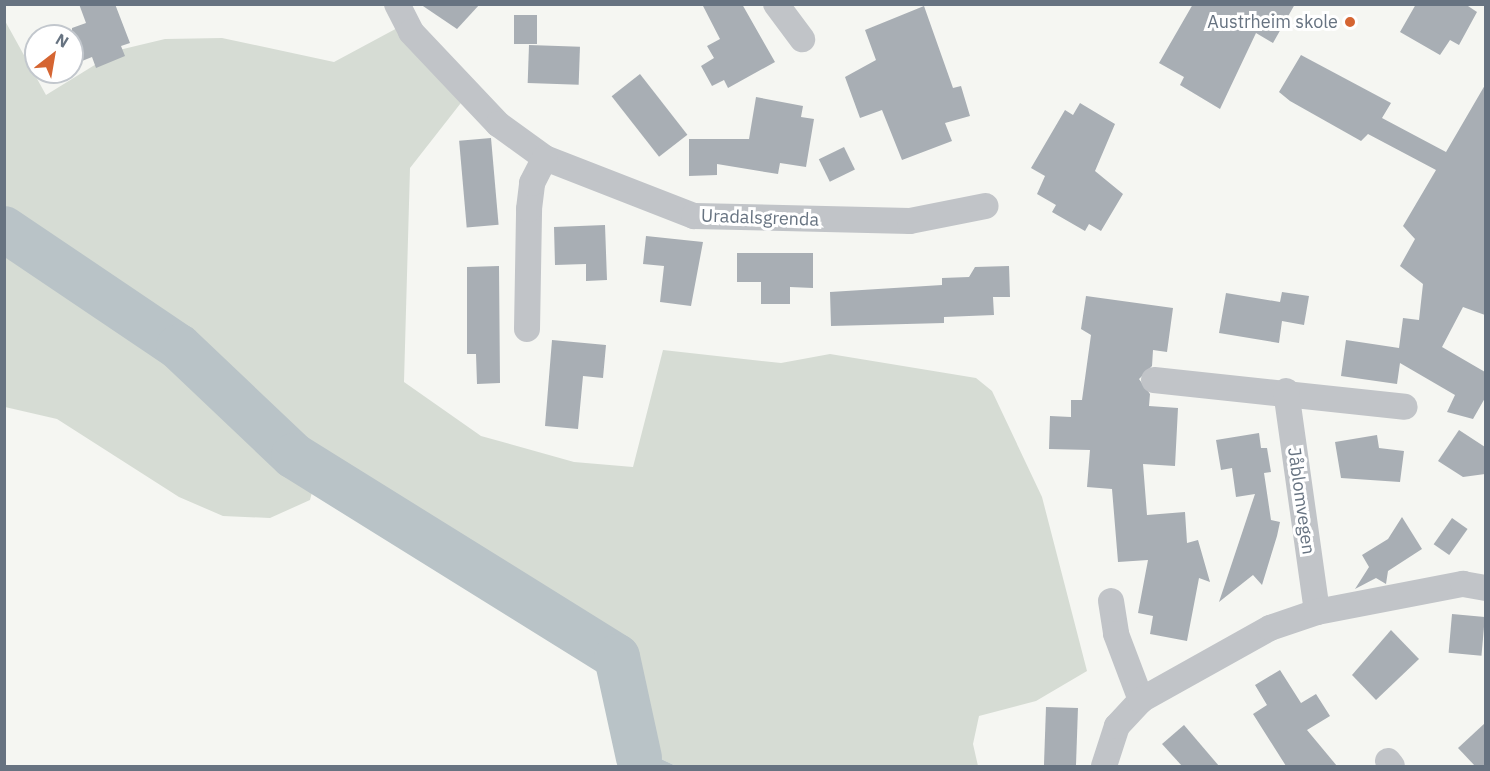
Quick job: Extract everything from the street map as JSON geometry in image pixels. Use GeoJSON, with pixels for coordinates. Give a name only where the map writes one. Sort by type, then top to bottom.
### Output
{"type":"FeatureCollection","features":[{"type":"Feature","properties":{"kind":"street","name":"Uradalsgrenda"},"geometry":{"type":"LineString","coordinates":[[397,4],[411,32],[498,124],[545,158],[694,216],[910,221],[986,206]]}},
{"type":"Feature","properties":{"kind":"street"},"geometry":{"type":"LineString","coordinates":[[776,4],[802,39]]}},
{"type":"Feature","properties":{"kind":"street"},"geometry":{"type":"LineString","coordinates":[[527,329],[529,209],[532,183],[545,158]]}},
{"type":"Feature","properties":{"kind":"street"},"geometry":{"type":"LineString","coordinates":[[1154,380],[1286,391],[1405,407]]}},
{"type":"Feature","properties":{"kind":"street","name":"Jåblomvegen"},"geometry":{"type":"LineString","coordinates":[[1286,391],[1317,612]]}},
{"type":"Feature","properties":{"kind":"street"},"geometry":{"type":"LineString","coordinates":[[1104,766],[1117,726],[1141,700],[1270,628],[1317,612],[1463,584],[1485,588]]}},
{"type":"Feature","properties":{"kind":"street"},"geometry":{"type":"LineString","coordinates":[[1111,601],[1116,633],[1141,700]]}},
{"type":"Feature","properties":{"kind":"shaded area"},"geometry":{"type":"Polygon","coordinates":[[[4,19],[24,55],[24,84],[40,84],[46,95],[64,84],[84,84],[84,72],[119,50],[165,39],[222,38],[334,62],[401,26],[464,99],[410,168],[404,382],[481,436],[574,462],[633,467],[663,350],[781,363],[830,354],[976,378],[992,391],[1042,497],[1087,671],[1036,701],[979,716],[973,744],[978,766],[676,766],[646,752],[639,758],[617,657],[318,469],[310,500],[270,518],[223,516],[179,497],[57,419],[5,407],[4,19]]]}},
{"type":"Feature","properties":{"kind":"shaded area"},"geometry":{"type":"Polygon","coordinates":[[[646,752],[676,766],[626,766],[646,752]]]}},
{"type":"Feature","properties":{"kind":"building"},"geometry":{"type":"Polygon","coordinates":[[[79,4],[115,4],[130,43],[121,46],[125,56],[96,68],[92,57],[84,60],[83,24],[86,23],[79,4]]]}},
{"type":"Feature","properties":{"kind":"building"},"geometry":{"type":"Polygon","coordinates":[[[420,4],[480,4],[457,29],[420,4]]]}},
{"type":"Feature","properties":{"kind":"building"},"geometry":{"type":"Polygon","coordinates":[[[702,4],[742,4],[775,62],[728,88],[724,80],[712,86],[701,66],[714,58],[707,46],[720,39],[702,4]]]}},
{"type":"Feature","properties":{"kind":"building"},"geometry":{"type":"Polygon","coordinates":[[[1193,4],[1295,4],[1273,43],[1256,33],[1220,109],[1180,85],[1184,77],[1159,63],[1193,4]]]}},
{"type":"Feature","properties":{"kind":"building"},"geometry":{"type":"Polygon","coordinates":[[[1416,4],[1465,4],[1477,12],[1459,45],[1450,40],[1440,55],[1400,32],[1416,4]]]}},
{"type":"Feature","properties":{"kind":"building"},"geometry":{"type":"Polygon","coordinates":[[[924,6],[953,88],[961,86],[970,116],[945,123],[952,141],[902,160],[882,110],[860,118],[845,77],[876,60],[865,30],[924,6]]]}},
{"type":"Feature","properties":{"kind":"building"},"geometry":{"type":"Polygon","coordinates":[[[514,15],[537,15],[537,44],[514,44],[514,15]]]}},
{"type":"Feature","properties":{"kind":"building"},"geometry":{"type":"Polygon","coordinates":[[[529,45],[580,47],[579,85],[528,83],[529,45]]]}},
{"type":"Feature","properties":{"kind":"building"},"geometry":{"type":"Polygon","coordinates":[[[1301,55],[1391,103],[1382,118],[1446,152],[1485,85],[1485,315],[1463,307],[1442,347],[1485,372],[1485,398],[1473,419],[1447,412],[1455,395],[1400,363],[1397,384],[1341,376],[1346,340],[1399,348],[1403,318],[1419,320],[1423,284],[1400,266],[1415,239],[1403,226],[1436,170],[1368,134],[1361,141],[1290,101],[1279,92],[1301,55]]]}},
{"type":"Feature","properties":{"kind":"building"},"geometry":{"type":"Polygon","coordinates":[[[640,74],[687,135],[659,157],[612,96],[640,74]]]}},
{"type":"Feature","properties":{"kind":"building"},"geometry":{"type":"Polygon","coordinates":[[[756,97],[803,106],[801,117],[814,119],[806,167],[780,163],[778,174],[717,164],[717,175],[689,176],[689,139],[749,139],[756,97]]]}},
{"type":"Feature","properties":{"kind":"building"},"geometry":{"type":"Polygon","coordinates":[[[1080,103],[1115,124],[1095,171],[1123,194],[1101,231],[1089,224],[1085,231],[1052,212],[1056,205],[1037,194],[1045,176],[1031,168],[1065,110],[1073,115],[1080,103]]]}},
{"type":"Feature","properties":{"kind":"building"},"geometry":{"type":"Polygon","coordinates":[[[491,138],[499,225],[467,227],[459,141],[491,138]]]}},
{"type":"Feature","properties":{"kind":"building"},"geometry":{"type":"Polygon","coordinates":[[[844,147],[855,169],[830,182],[819,159],[844,147]]]}},
{"type":"Feature","properties":{"kind":"building"},"geometry":{"type":"Polygon","coordinates":[[[605,225],[607,280],[586,281],[586,264],[555,265],[554,227],[605,225]]]}},
{"type":"Feature","properties":{"kind":"building"},"geometry":{"type":"Polygon","coordinates":[[[646,236],[703,242],[691,306],[660,302],[664,266],[643,264],[646,236]]]}},
{"type":"Feature","properties":{"kind":"building"},"geometry":{"type":"Polygon","coordinates":[[[737,253],[813,253],[813,288],[790,287],[790,304],[761,304],[761,282],[737,282],[737,253]]]}},
{"type":"Feature","properties":{"kind":"building"},"geometry":{"type":"Polygon","coordinates":[[[499,266],[500,383],[477,384],[476,354],[467,354],[467,267],[499,266]]]}},
{"type":"Feature","properties":{"kind":"building"},"geometry":{"type":"Polygon","coordinates":[[[1009,266],[1010,297],[993,297],[994,315],[944,317],[944,323],[831,326],[830,292],[942,285],[942,278],[969,277],[975,267],[1009,266]]]}},
{"type":"Feature","properties":{"kind":"building"},"geometry":{"type":"Polygon","coordinates":[[[1282,292],[1309,296],[1304,325],[1282,321],[1279,343],[1219,333],[1226,293],[1280,302],[1282,292]]]}},
{"type":"Feature","properties":{"kind":"building"},"geometry":{"type":"Polygon","coordinates":[[[1086,296],[1173,308],[1167,352],[1153,350],[1152,366],[1139,379],[1150,394],[1149,406],[1178,408],[1175,466],[1143,464],[1147,515],[1185,512],[1187,543],[1198,540],[1210,582],[1199,578],[1187,641],[1150,634],[1153,616],[1138,613],[1148,560],[1118,562],[1112,489],[1087,487],[1090,450],[1049,449],[1050,416],[1071,417],[1071,400],[1082,400],[1091,335],[1081,329],[1086,296]]]}},
{"type":"Feature","properties":{"kind":"building"},"geometry":{"type":"Polygon","coordinates":[[[552,340],[606,345],[603,378],[583,376],[578,429],[545,426],[552,340]]]}},
{"type":"Feature","properties":{"kind":"building"},"geometry":{"type":"Polygon","coordinates":[[[1459,430],[1485,447],[1485,474],[1463,477],[1438,461],[1459,430]]]}},
{"type":"Feature","properties":{"kind":"building"},"geometry":{"type":"Polygon","coordinates":[[[1259,433],[1261,448],[1267,448],[1271,472],[1264,473],[1271,520],[1280,522],[1277,536],[1262,585],[1253,575],[1219,602],[1255,494],[1236,497],[1232,468],[1221,470],[1216,440],[1259,433]]]}},
{"type":"Feature","properties":{"kind":"building"},"geometry":{"type":"Polygon","coordinates":[[[1377,435],[1379,448],[1404,451],[1400,482],[1341,478],[1335,442],[1377,435]]]}},
{"type":"Feature","properties":{"kind":"building"},"geometry":{"type":"Polygon","coordinates":[[[1402,517],[1422,549],[1388,571],[1386,584],[1376,578],[1355,589],[1369,567],[1362,555],[1388,539],[1402,517]]]}},
{"type":"Feature","properties":{"kind":"building"},"geometry":{"type":"Polygon","coordinates":[[[1452,518],[1468,529],[1449,555],[1434,544],[1452,518]]]}},
{"type":"Feature","properties":{"kind":"building"},"geometry":{"type":"Polygon","coordinates":[[[1452,614],[1485,617],[1481,656],[1449,653],[1452,614]]]}},
{"type":"Feature","properties":{"kind":"building"},"geometry":{"type":"Polygon","coordinates":[[[1391,630],[1419,659],[1376,700],[1352,675],[1391,630]]]}},
{"type":"Feature","properties":{"kind":"building"},"geometry":{"type":"Polygon","coordinates":[[[1280,670],[1301,703],[1316,694],[1330,716],[1307,730],[1337,766],[1286,766],[1253,714],[1267,705],[1255,685],[1280,670]]]}},
{"type":"Feature","properties":{"kind":"building"},"geometry":{"type":"Polygon","coordinates":[[[1046,707],[1078,708],[1076,766],[1044,766],[1046,707]]]}},
{"type":"Feature","properties":{"kind":"building"},"geometry":{"type":"Polygon","coordinates":[[[1485,723],[1485,766],[1475,766],[1458,748],[1485,723]]]}},
{"type":"Feature","properties":{"kind":"building"},"geometry":{"type":"Polygon","coordinates":[[[1184,725],[1219,766],[1182,766],[1162,744],[1184,725]]]}},
{"type":"Feature","properties":{"kind":"waterway"},"geometry":{"type":"LineString","coordinates":[[4,229],[179,347],[294,456],[617,657],[639,758]]}},
{"type":"Feature","properties":{"kind":"place","name":"Austrheim skole"},"geometry":{"type":"Point","coordinates":[1350,22]}}]}
